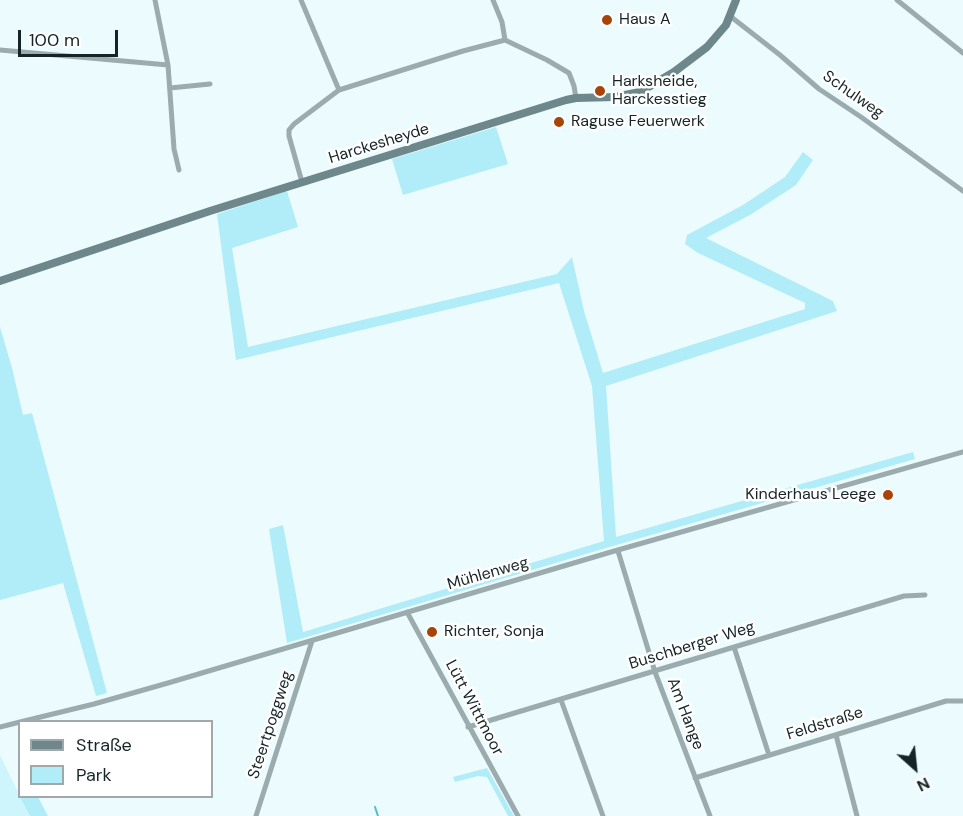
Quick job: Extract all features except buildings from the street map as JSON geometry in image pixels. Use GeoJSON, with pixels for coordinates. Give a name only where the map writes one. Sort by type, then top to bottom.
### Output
{"type":"FeatureCollection","features":[{"type":"Feature","properties":{"kind":"main road","name":"Harckesheyde"},"geometry":{"type":"LineString","coordinates":[[0,281],[302,182],[576,98],[631,95],[657,84],[717,38],[736,0]]}},
{"type":"Feature","properties":{"kind":"street"},"geometry":{"type":"LineString","coordinates":[[155,0],[168,65],[174,149],[179,170]]}},
{"type":"Feature","properties":{"kind":"street"},"geometry":{"type":"LineString","coordinates":[[301,0],[339,90]]}},
{"type":"Feature","properties":{"kind":"street"},"geometry":{"type":"LineString","coordinates":[[493,0],[502,22],[505,40]]}},
{"type":"Feature","properties":{"kind":"street"},"geometry":{"type":"LineString","coordinates":[[897,0],[963,53]]}},
{"type":"Feature","properties":{"kind":"street","name":"Schulweg"},"geometry":{"type":"LineString","coordinates":[[730,16],[819,89],[963,191]]}},
{"type":"Feature","properties":{"kind":"street"},"geometry":{"type":"LineString","coordinates":[[302,182],[289,130],[339,90],[505,40],[569,73],[576,98]]}},
{"type":"Feature","properties":{"kind":"street"},"geometry":{"type":"LineString","coordinates":[[0,50],[168,65]]}},
{"type":"Feature","properties":{"kind":"street"},"geometry":{"type":"LineString","coordinates":[[170,88],[210,84]]}},
{"type":"Feature","properties":{"kind":"street","name":"Mühlenweg"},"geometry":{"type":"LineString","coordinates":[[28,720],[94,704],[963,452]]}},
{"type":"Feature","properties":{"kind":"street","name":"Am Hange"},"geometry":{"type":"LineString","coordinates":[[618,551],[656,672],[710,816]]}},
{"type":"Feature","properties":{"kind":"street","name":"Buschberger Weg"},"geometry":{"type":"LineString","coordinates":[[468,727],[903,596],[925,595]]}},
{"type":"Feature","properties":{"kind":"street","name":"Lütt Wittmoor"},"geometry":{"type":"LineString","coordinates":[[407,612],[518,816]]}},
{"type":"Feature","properties":{"kind":"street","name":"Steertpoggweg"},"geometry":{"type":"LineString","coordinates":[[256,816],[312,641]]}},
{"type":"Feature","properties":{"kind":"street"},"geometry":{"type":"LineString","coordinates":[[734,647],[769,755]]}},
{"type":"Feature","properties":{"kind":"street"},"geometry":{"type":"LineString","coordinates":[[561,700],[603,816]]}},
{"type":"Feature","properties":{"kind":"street","name":"Feldstraße"},"geometry":{"type":"LineString","coordinates":[[695,778],[946,701],[963,701]]}},
{"type":"Feature","properties":{"kind":"street","name":"Mühlenweg"},"geometry":{"type":"LineString","coordinates":[[0,727],[18,722]]}},
{"type":"Feature","properties":{"kind":"street"},"geometry":{"type":"LineString","coordinates":[[836,735],[857,816]]}},
{"type":"Feature","properties":{"kind":"shaded area"},"geometry":{"type":"Polygon","coordinates":[[[0,755],[18,792],[18,798],[21,798],[30,816],[0,816],[0,755]]]}},
{"type":"Feature","properties":{"kind":"green space"},"geometry":{"type":"Polygon","coordinates":[[[496,127],[508,164],[403,195],[392,159],[496,127]]]}},
{"type":"Feature","properties":{"kind":"green space"},"geometry":{"type":"Polygon","coordinates":[[[803,152],[813,160],[796,185],[750,215],[706,238],[833,301],[837,311],[606,386],[616,537],[913,452],[915,459],[287,643],[269,529],[283,525],[303,632],[604,541],[592,386],[559,283],[236,360],[217,214],[287,191],[298,227],[232,248],[248,347],[557,274],[572,257],[584,311],[603,373],[805,309],[805,303],[698,253],[685,244],[687,235],[743,205],[785,177],[803,152]]]}},
{"type":"Feature","properties":{"kind":"green space"},"geometry":{"type":"Polygon","coordinates":[[[0,327],[23,415],[32,413],[107,693],[96,696],[63,583],[0,600],[0,327]]]}},
{"type":"Feature","properties":{"kind":"green space"},"geometry":{"type":"Polygon","coordinates":[[[487,768],[514,816],[508,816],[487,777],[478,776],[455,782],[453,777],[487,768]]]}},
{"type":"Feature","properties":{"kind":"green space"},"geometry":{"type":"Polygon","coordinates":[[[21,798],[39,798],[48,816],[30,816],[21,798]]]}},
{"type":"Feature","properties":{"kind":"waterway"},"geometry":{"type":"LineString","coordinates":[[375,807],[378,816]]}},
{"type":"Feature","properties":{"kind":"place","name":"Haus A"},"geometry":{"type":"Point","coordinates":[607,20]}},
{"type":"Feature","properties":{"kind":"place","name":"Harksheide, Harckesstieg"},"geometry":{"type":"Point","coordinates":[600,91]}},
{"type":"Feature","properties":{"kind":"place","name":"Raguse Feuerwerk"},"geometry":{"type":"Point","coordinates":[559,122]}},
{"type":"Feature","properties":{"kind":"place","name":"Kinderhaus Leege"},"geometry":{"type":"Point","coordinates":[888,495]}},
{"type":"Feature","properties":{"kind":"place","name":"Richter, Sonja"},"geometry":{"type":"Point","coordinates":[432,632]}}]}
